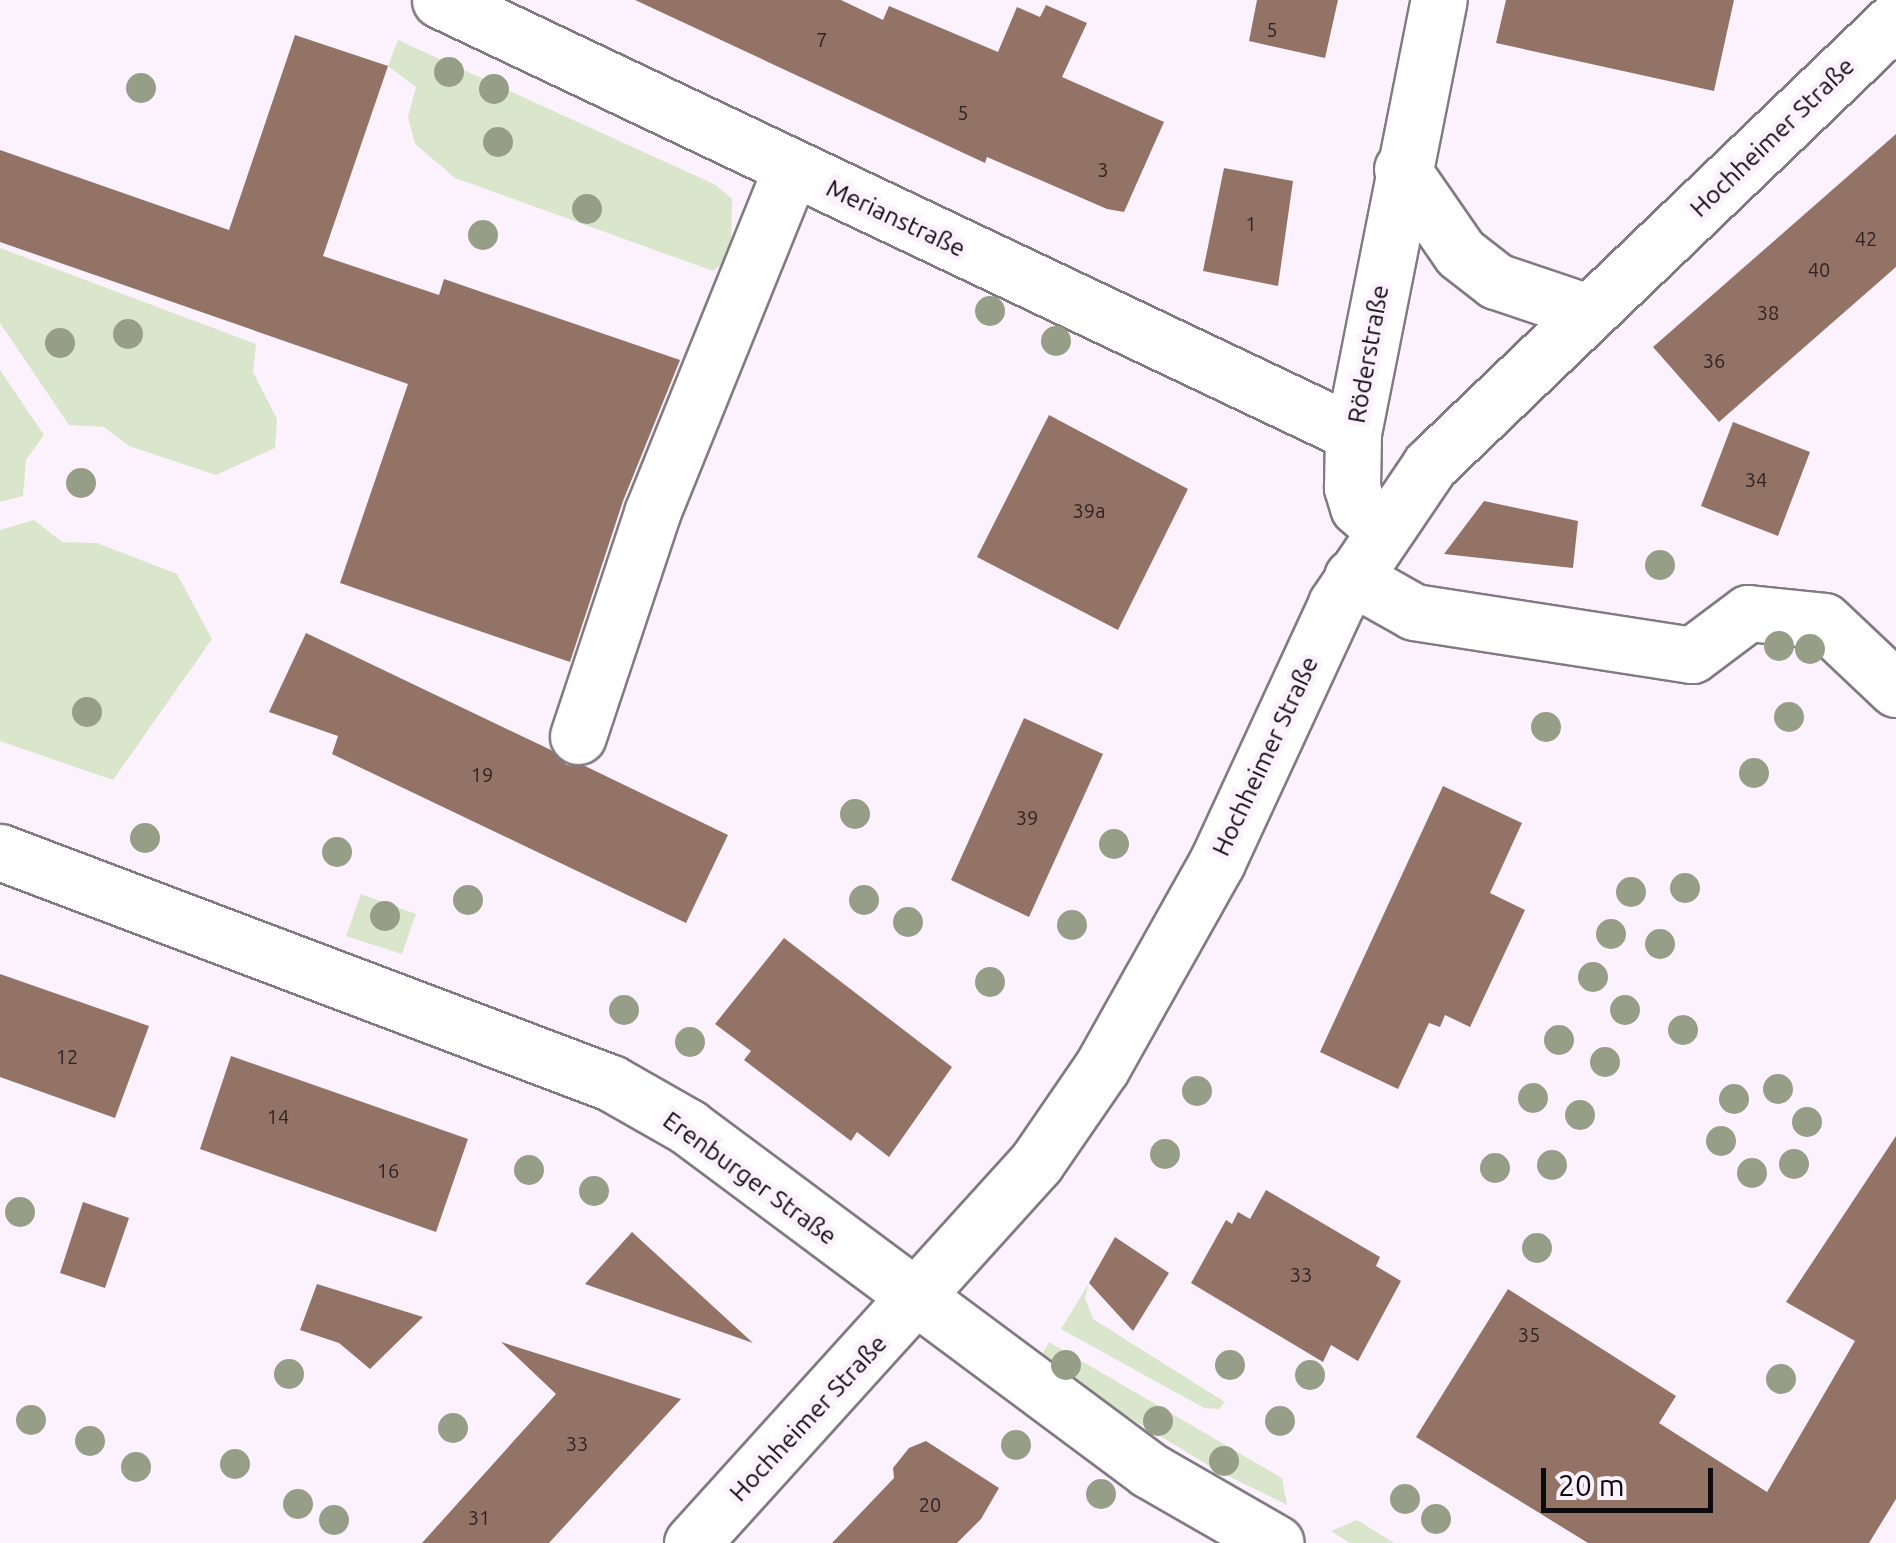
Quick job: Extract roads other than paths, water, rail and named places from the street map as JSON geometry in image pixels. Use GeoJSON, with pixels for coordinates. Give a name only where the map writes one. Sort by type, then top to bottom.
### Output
{"type":"FeatureCollection","features":[{"type":"Feature","properties":{"kind":"street","name":"Merianstraße"},"geometry":{"type":"LineString","coordinates":[[440,0],[1354,433]]}},
{"type":"Feature","properties":{"kind":"street","name":"Röderstraße"},"geometry":{"type":"LineString","coordinates":[[1383,529],[1358,507],[1352,487],[1354,433],[1402,169],[1439,0]]}},
{"type":"Feature","properties":{"kind":"street","name":"Hochheimer Straße"},"geometry":{"type":"LineString","coordinates":[[692,1543],[1036,1163],[1102,1067],[1217,862],[1352,577],[1430,466],[1896,20]]}},
{"type":"Feature","properties":{"kind":"street"},"geometry":{"type":"LineString","coordinates":[[578,736],[652,513],[791,169]]}},
{"type":"Feature","properties":{"kind":"street"},"geometry":{"type":"LineString","coordinates":[[1402,169],[1472,262],[1539,300],[1588,312]]}},
{"type":"Feature","properties":{"kind":"street"},"geometry":{"type":"LineString","coordinates":[[1352,577],[1414,612],[1692,655],[1748,612],[1824,620],[1896,690]]}},
{"type":"Feature","properties":{"kind":"street","name":"Erenburger Straße"},"geometry":{"type":"LineString","coordinates":[[0,852],[611,1083],[688,1127],[914,1301],[1149,1470],[1276,1543]]}}]}
